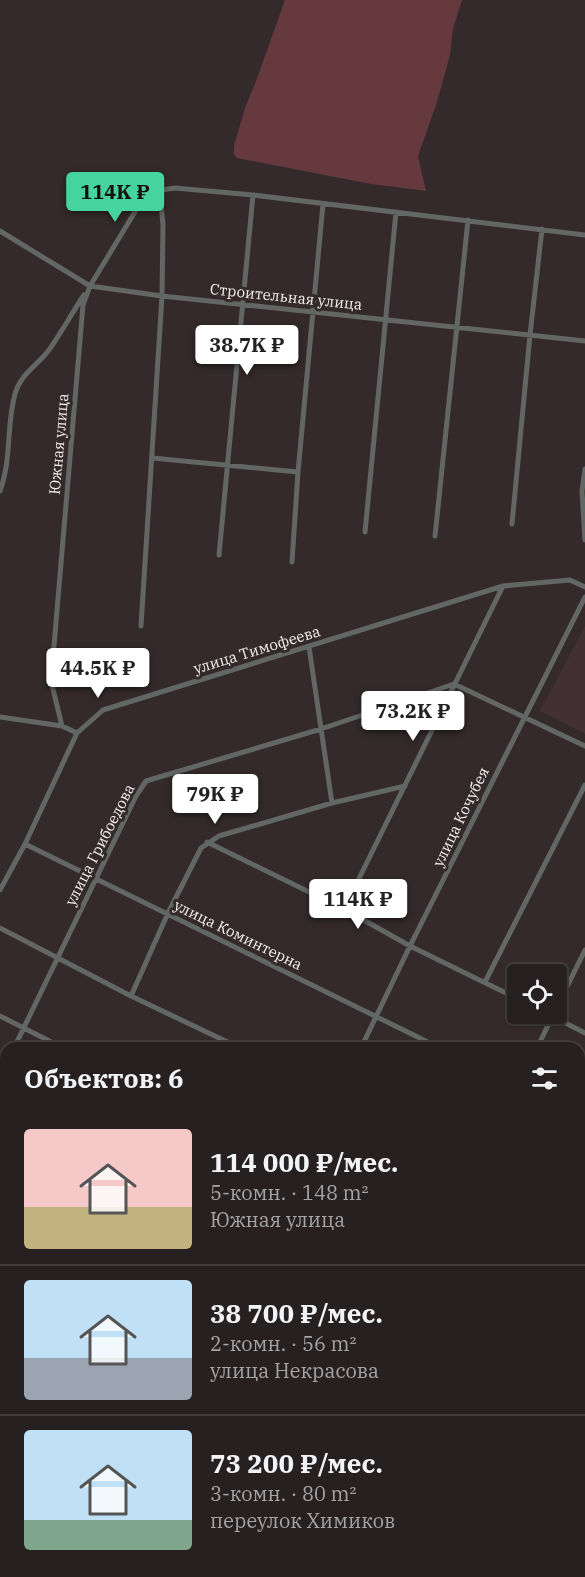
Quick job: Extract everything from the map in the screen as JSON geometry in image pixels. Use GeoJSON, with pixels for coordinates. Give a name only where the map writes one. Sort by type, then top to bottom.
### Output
{"type":"FeatureCollection","features":[{"type":"Feature","properties":{"kind":"street"},"geometry":{"type":"LineString","coordinates":[[141,626],[162,296],[163,225],[160,192],[176,188],[254,195],[585,235]]}},
{"type":"Feature","properties":{"kind":"street","name":"Южная улица"},"geometry":{"type":"LineString","coordinates":[[62,726],[51,681],[83,305],[90,286],[147,192],[160,192]]}},
{"type":"Feature","properties":{"kind":"street"},"geometry":{"type":"LineString","coordinates":[[219,555],[254,195]]}},
{"type":"Feature","properties":{"kind":"street"},"geometry":{"type":"LineString","coordinates":[[292,562],[323,204]]}},
{"type":"Feature","properties":{"kind":"street"},"geometry":{"type":"LineString","coordinates":[[365,532],[396,212]]}},
{"type":"Feature","properties":{"kind":"street"},"geometry":{"type":"LineString","coordinates":[[435,536],[468,220]]}},
{"type":"Feature","properties":{"kind":"street"},"geometry":{"type":"LineString","coordinates":[[512,524],[542,229]]}},
{"type":"Feature","properties":{"kind":"street","name":"Строительная улица"},"geometry":{"type":"LineString","coordinates":[[0,231],[90,286],[242,305],[585,341]]}},
{"type":"Feature","properties":{"kind":"street"},"geometry":{"type":"LineString","coordinates":[[0,491],[9,458],[10,419],[16,392],[28,370],[47,352],[90,286]]}},
{"type":"Feature","properties":{"kind":"street"},"geometry":{"type":"LineString","coordinates":[[152,458],[298,472]]}},
{"type":"Feature","properties":{"kind":"street"},"geometry":{"type":"LineString","coordinates":[[585,469],[582,491],[585,540]]}},
{"type":"Feature","properties":{"kind":"street","name":"улица Тимофеева"},"geometry":{"type":"LineString","coordinates":[[0,890],[25,844],[77,733],[103,710],[502,586],[570,580],[585,587]]}},
{"type":"Feature","properties":{"kind":"street"},"geometry":{"type":"LineString","coordinates":[[344,909],[502,586]]}},
{"type":"Feature","properties":{"kind":"street","name":"улица Кочубея"},"geometry":{"type":"LineString","coordinates":[[364,1042],[585,597]]}},
{"type":"Feature","properties":{"kind":"street"},"geometry":{"type":"LineString","coordinates":[[309,647],[332,803]]}},
{"type":"Feature","properties":{"kind":"street"},"geometry":{"type":"LineString","coordinates":[[454,684],[585,746]]}},
{"type":"Feature","properties":{"kind":"street","name":"улица Грибоедова"},"geometry":{"type":"LineString","coordinates":[[17,1042],[56,958],[136,796],[146,781],[321,729],[454,684]]}},
{"type":"Feature","properties":{"kind":"street"},"geometry":{"type":"LineString","coordinates":[[0,717],[62,726],[77,733]]}},
{"type":"Feature","properties":{"kind":"street"},"geometry":{"type":"LineString","coordinates":[[485,982],[585,785]]}},
{"type":"Feature","properties":{"kind":"street"},"geometry":{"type":"LineString","coordinates":[[131,996],[168,913],[201,848],[207,842],[219,836],[332,803],[405,786]]}},
{"type":"Feature","properties":{"kind":"street"},"geometry":{"type":"LineString","coordinates":[[207,842],[344,909],[410,946],[507,993]]}},
{"type":"Feature","properties":{"kind":"street","name":"улица Коминтерна"},"geometry":{"type":"LineString","coordinates":[[25,844],[428,1042]]}},
{"type":"Feature","properties":{"kind":"street"},"geometry":{"type":"LineString","coordinates":[[0,928],[131,996],[227,1042]]}},
{"type":"Feature","properties":{"kind":"street"},"geometry":{"type":"LineString","coordinates":[[567,987],[585,950]]}},
{"type":"Feature","properties":{"kind":"street"},"geometry":{"type":"LineString","coordinates":[[0,1016],[51,1042]]}},
{"type":"Feature","properties":{"kind":"street"},"geometry":{"type":"LineString","coordinates":[[567,1023],[585,1033]]}},
{"type":"Feature","properties":{"kind":"street"},"geometry":{"type":"LineString","coordinates":[[540,1042],[548,1024]]}},
{"type":"Feature","properties":{"kind":"shaded area"},"geometry":{"type":"Polygon","coordinates":[[[285,0],[462,0],[453,29],[450,55],[437,102],[418,156],[426,191],[371,184],[237,158],[234,154],[234,146],[245,108],[285,0]]]}},
{"type":"Feature","properties":{"kind":"shaded area"},"geometry":{"type":"Polygon","coordinates":[[[585,626],[585,734],[540,711],[585,626]]]}}]}
